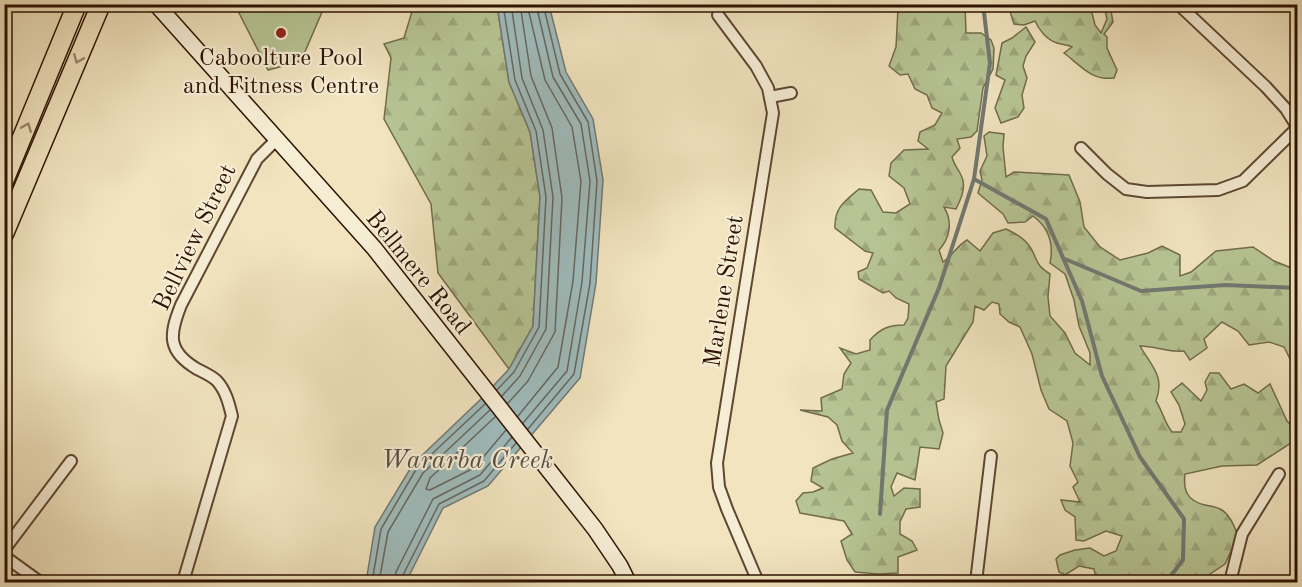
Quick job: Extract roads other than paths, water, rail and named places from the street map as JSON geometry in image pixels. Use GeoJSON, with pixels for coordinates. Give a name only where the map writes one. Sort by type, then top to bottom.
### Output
{"type":"FeatureCollection","features":[{"type":"Feature","properties":{"kind":"main road"},"geometry":{"type":"LineString","coordinates":[[4,181],[77,4]]}},
{"type":"Feature","properties":{"kind":"main road"},"geometry":{"type":"LineString","coordinates":[[4,234],[100,4]]}},
{"type":"Feature","properties":{"kind":"main road","name":"Bellmere Road"},"geometry":{"type":"LineString","coordinates":[[156,4],[374,248],[595,529],[628,582]]}},
{"type":"Feature","properties":{"kind":"street"},"geometry":{"type":"LineString","coordinates":[[1081,148],[1126,189],[1147,192],[1218,190],[1243,181],[1297,128],[1286,109],[1266,87],[1178,4]]}},
{"type":"Feature","properties":{"kind":"street","name":"Marlene Street"},"geometry":{"type":"LineString","coordinates":[[718,15],[756,66],[768,88],[773,113],[717,463],[719,487],[758,582]]}},
{"type":"Feature","properties":{"kind":"street"},"geometry":{"type":"LineString","coordinates":[[770,97],[791,93]]}},
{"type":"Feature","properties":{"kind":"street","name":"Bellview Street"},"geometry":{"type":"LineString","coordinates":[[183,582],[232,416],[227,396],[216,380],[183,361],[174,348],[171,334],[173,324],[180,305],[257,159],[277,139]]}},
{"type":"Feature","properties":{"kind":"street"},"geometry":{"type":"LineString","coordinates":[[976,582],[991,456]]}},
{"type":"Feature","properties":{"kind":"street"},"geometry":{"type":"LineString","coordinates":[[4,550],[71,461]]}},
{"type":"Feature","properties":{"kind":"street"},"geometry":{"type":"LineString","coordinates":[[1230,582],[1242,534],[1279,474]]}},
{"type":"Feature","properties":{"kind":"street"},"geometry":{"type":"LineString","coordinates":[[7,563],[40,582]]}},
{"type":"Feature","properties":{"kind":"water","name":"Wararba Creek"},"geometry":{"type":"Polygon","coordinates":[[[497,5],[549,5],[566,72],[593,119],[603,180],[596,283],[580,378],[488,486],[443,508],[408,578],[409,582],[366,582],[375,527],[413,464],[509,369],[533,326],[540,197],[530,132],[509,82],[497,5]]]}},
{"type":"Feature","properties":{"kind":"waterway"},"geometry":{"type":"LineString","coordinates":[[880,514],[887,410],[939,288],[974,179],[990,63],[983,4]]}},
{"type":"Feature","properties":{"kind":"waterway"},"geometry":{"type":"LineString","coordinates":[[974,179],[1046,219],[1082,301],[1102,376],[1140,457],[1184,519],[1183,560],[1166,582]]}},
{"type":"Feature","properties":{"kind":"waterway"},"geometry":{"type":"LineString","coordinates":[[1065,259],[1141,291],[1225,285],[1298,288]]}},
{"type":"Feature","properties":{"kind":"place","name":"Caboolture Pool and Fitness Centre"},"geometry":{"type":"Point","coordinates":[281,33]}}]}
